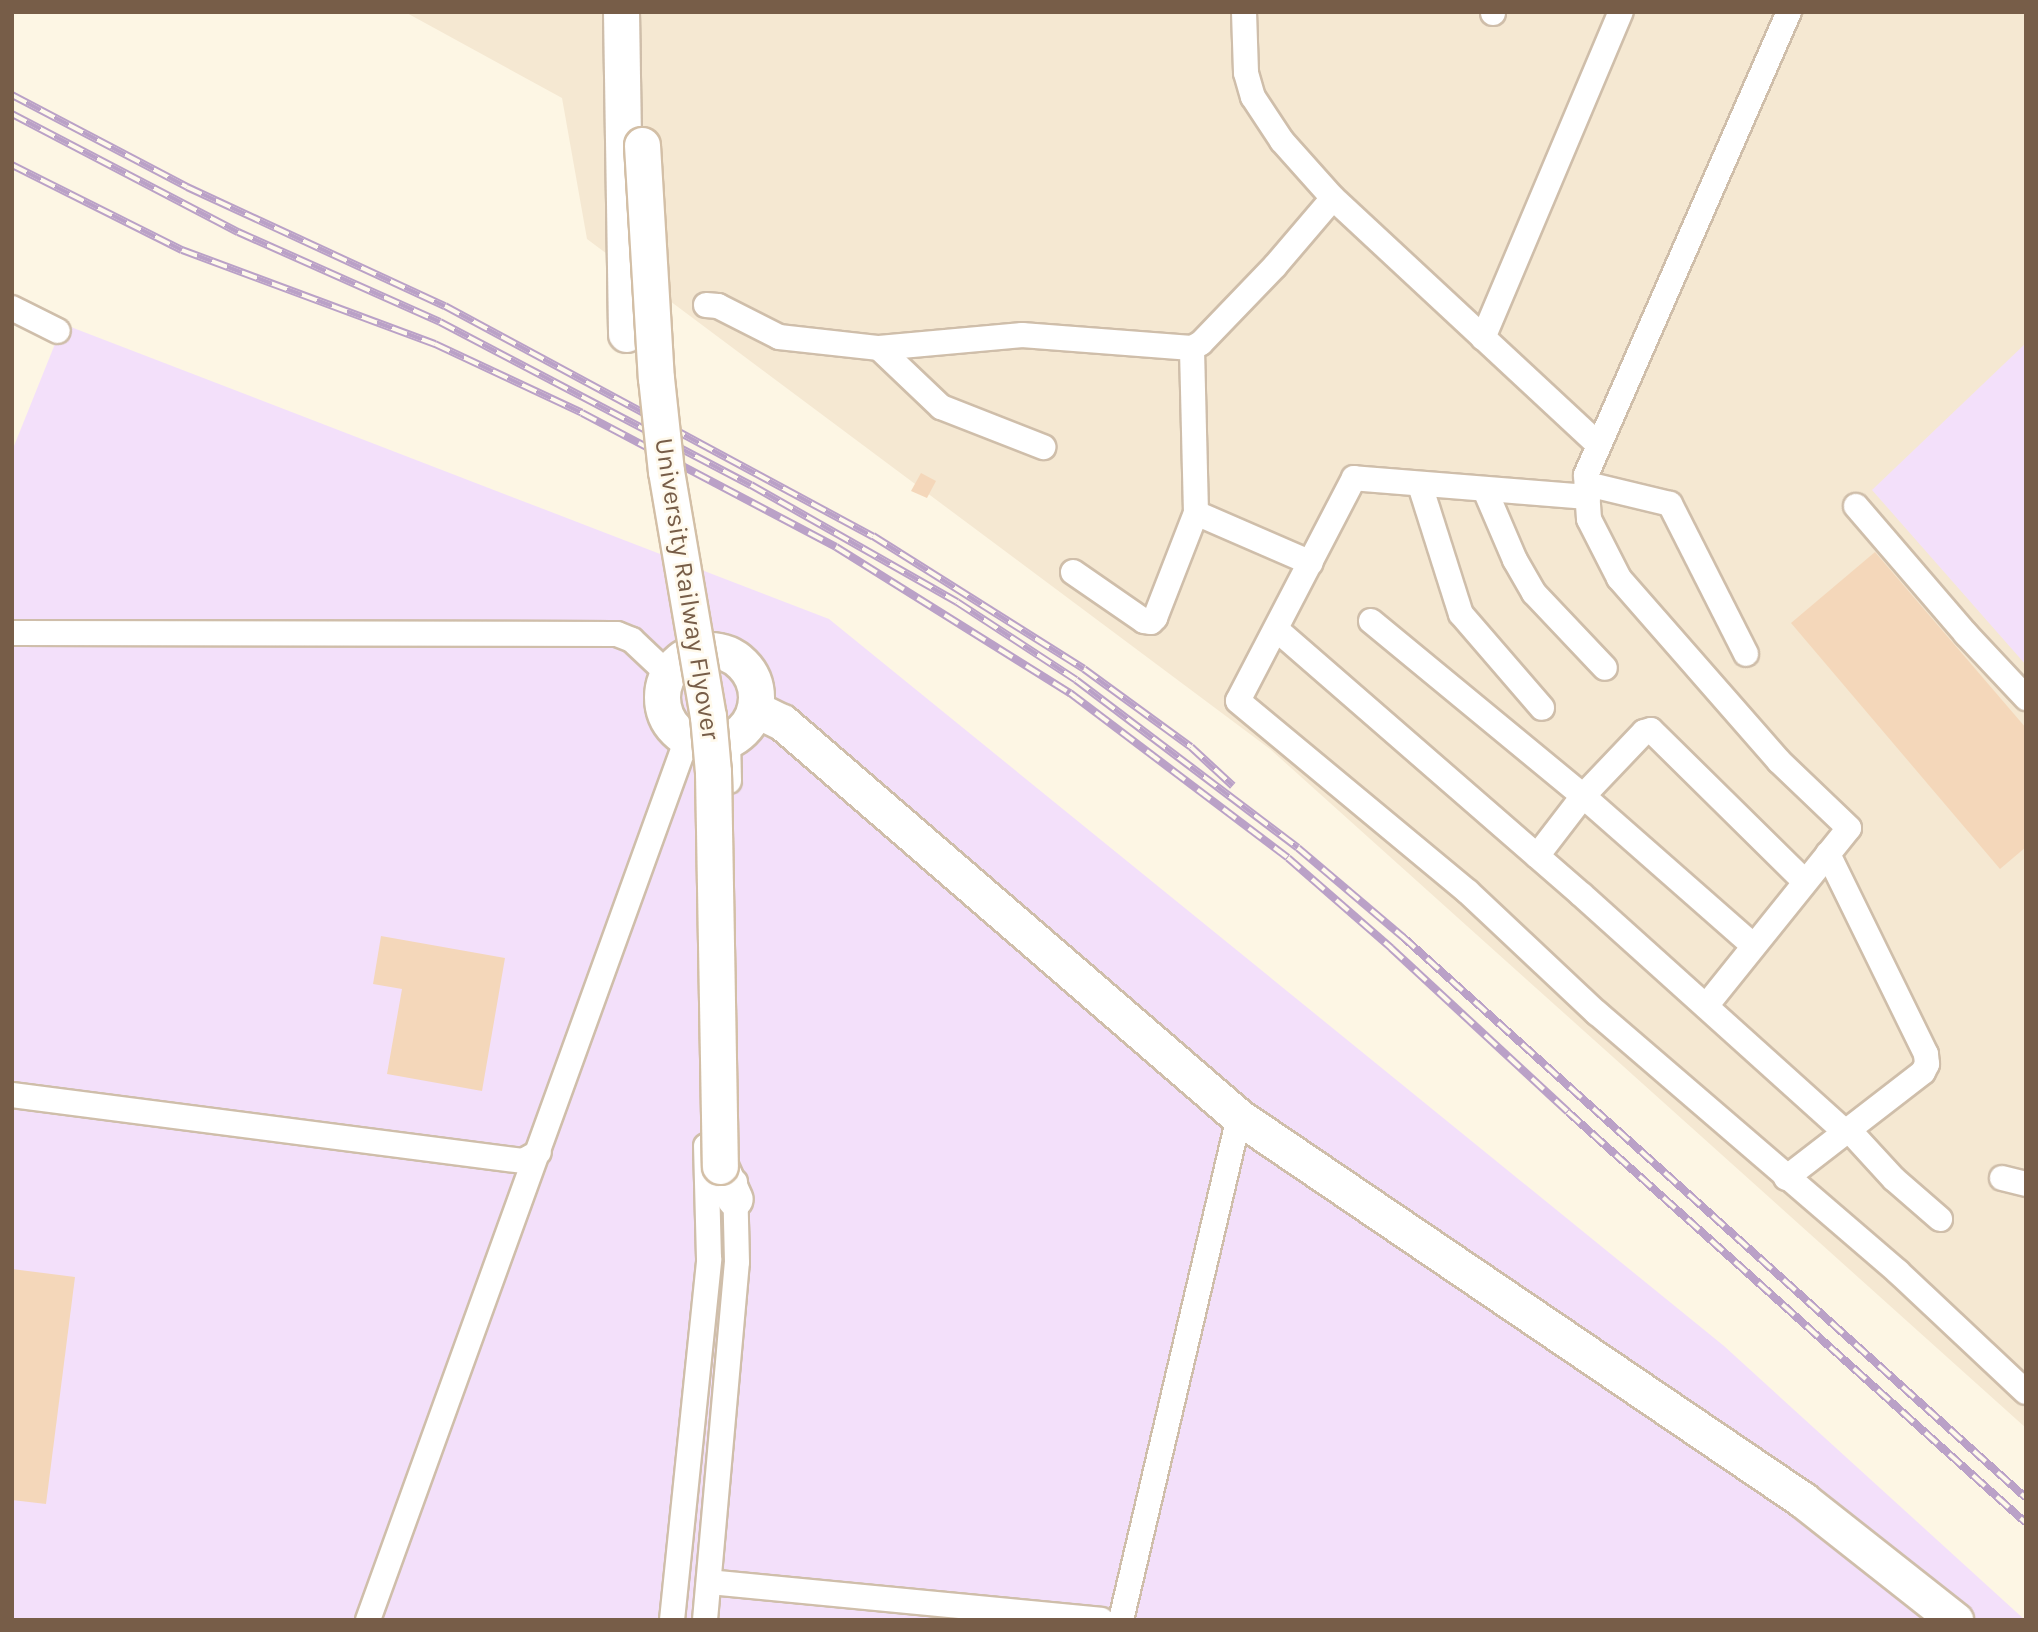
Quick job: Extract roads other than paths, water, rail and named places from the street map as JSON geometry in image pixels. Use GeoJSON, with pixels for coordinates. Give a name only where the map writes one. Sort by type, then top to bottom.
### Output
{"type":"FeatureCollection","features":[{"type":"Feature","properties":{"kind":"street"},"geometry":{"type":"LineString","coordinates":[[621,12],[626,334]]}},
{"type":"Feature","properties":{"kind":"street","name":"University Railway Flyover"},"geometry":{"type":"LineString","coordinates":[[636,12],[656,377],[666,471],[708,716],[713,772],[721,1200]]}},
{"type":"Feature","properties":{"kind":"street"},"geometry":{"type":"LineString","coordinates":[[1244,12],[1245,73],[1253,97],[1282,141],[1333,198],[1598,444]]}},
{"type":"Feature","properties":{"kind":"street"},"geometry":{"type":"LineString","coordinates":[[1483,338],[1621,12]]}},
{"type":"Feature","properties":{"kind":"street"},"geometry":{"type":"LineString","coordinates":[[1706,1006],[1849,828],[1779,761],[1619,578],[1589,519],[1586,475],[1689,246],[1789,12]]}},
{"type":"Feature","properties":{"kind":"street"},"geometry":{"type":"LineString","coordinates":[[706,305],[718,306],[779,337],[879,348],[1022,335],[1192,348],[1201,343],[1275,266],[1333,198]]}},
{"type":"Feature","properties":{"kind":"street"},"geometry":{"type":"LineString","coordinates":[[12,308],[58,331]]}},
{"type":"Feature","properties":{"kind":"street"},"geometry":{"type":"LineString","coordinates":[[879,348],[942,407],[1043,447]]}},
{"type":"Feature","properties":{"kind":"street"},"geometry":{"type":"LineString","coordinates":[[1073,572],[1144,621],[1150,622],[1155,618],[1196,513],[1192,348]]}},
{"type":"Feature","properties":{"kind":"street"},"geometry":{"type":"LineString","coordinates":[[1746,654],[1670,504],[1587,490],[1485,490],[1354,478],[1238,701],[1468,892],[1597,1013],[1898,1272],[2026,1392]]}},
{"type":"Feature","properties":{"kind":"street"},"geometry":{"type":"LineString","coordinates":[[1420,485],[1461,614],[1542,708]]}},
{"type":"Feature","properties":{"kind":"street"},"geometry":{"type":"LineString","coordinates":[[1485,490],[1515,560],[1534,593],[1605,668]]}},
{"type":"Feature","properties":{"kind":"street"},"geometry":{"type":"LineString","coordinates":[[1856,506],[1966,634],[2026,698]]}},
{"type":"Feature","properties":{"kind":"street"},"geometry":{"type":"LineString","coordinates":[[1196,513],[1311,563]]}},
{"type":"Feature","properties":{"kind":"street"},"geometry":{"type":"LineString","coordinates":[[1371,621],[1583,796],[1754,946]]}},
{"type":"Feature","properties":{"kind":"street"},"geometry":{"type":"LineString","coordinates":[[1276,629],[1846,1130],[1894,1179],[1940,1219]]}},
{"type":"Feature","properties":{"kind":"street"},"geometry":{"type":"LineString","coordinates":[[12,633],[617,634],[632,640],[668,674]]}},
{"type":"Feature","properties":{"kind":"street"},"geometry":{"type":"LineString","coordinates":[[696,652],[724,653],[737,659],[753,681],[754,709],[740,733],[705,741],[667,720],[662,692],[668,674],[683,658],[696,652]]}},
{"type":"Feature","properties":{"kind":"street"},"geometry":{"type":"LineString","coordinates":[[754,709],[782,722],[1239,1117],[1803,1500],[1955,1620]]}},
{"type":"Feature","properties":{"kind":"street"},"geometry":{"type":"LineString","coordinates":[[1537,856],[1583,796],[1644,732],[1651,730],[1805,882]]}},
{"type":"Feature","properties":{"kind":"street"},"geometry":{"type":"LineString","coordinates":[[368,1620],[539,1152],[705,741]]}},
{"type":"Feature","properties":{"kind":"street"},"geometry":{"type":"LineString","coordinates":[[705,741],[721,1200],[737,1262],[705,1620]]}},
{"type":"Feature","properties":{"kind":"street"},"geometry":{"type":"LineString","coordinates":[[1786,1178],[1923,1072],[1927,1064],[1926,1054],[1828,854]]}},
{"type":"Feature","properties":{"kind":"street"},"geometry":{"type":"LineString","coordinates":[[12,1096],[523,1161],[539,1152]]}},
{"type":"Feature","properties":{"kind":"street"},"geometry":{"type":"LineString","coordinates":[[1121,1620],[1239,1117]]}},
{"type":"Feature","properties":{"kind":"street"},"geometry":{"type":"LineString","coordinates":[[2002,1178],[2026,1184]]}},
{"type":"Feature","properties":{"kind":"street"},"geometry":{"type":"LineString","coordinates":[[672,1620],[709,1259],[721,1200]]}},
{"type":"Feature","properties":{"kind":"street"},"geometry":{"type":"LineString","coordinates":[[709,1582],[1101,1620]]}},
{"type":"Feature","properties":{"kind":"railway"},"geometry":{"type":"LineString","coordinates":[[12,95],[187,187],[445,306],[873,536],[1084,669],[1191,747],[1233,786]]}},
{"type":"Feature","properties":{"kind":"railway"},"geometry":{"type":"LineString","coordinates":[[12,114],[238,232],[440,322],[751,485],[957,602],[1076,680],[1298,848],[1403,937],[2026,1498]]}},
{"type":"Feature","properties":{"kind":"railway"},"geometry":{"type":"LineString","coordinates":[[12,165],[182,250],[435,344],[582,413],[836,547],[1070,693],[1288,858],[2026,1523]]}}]}
